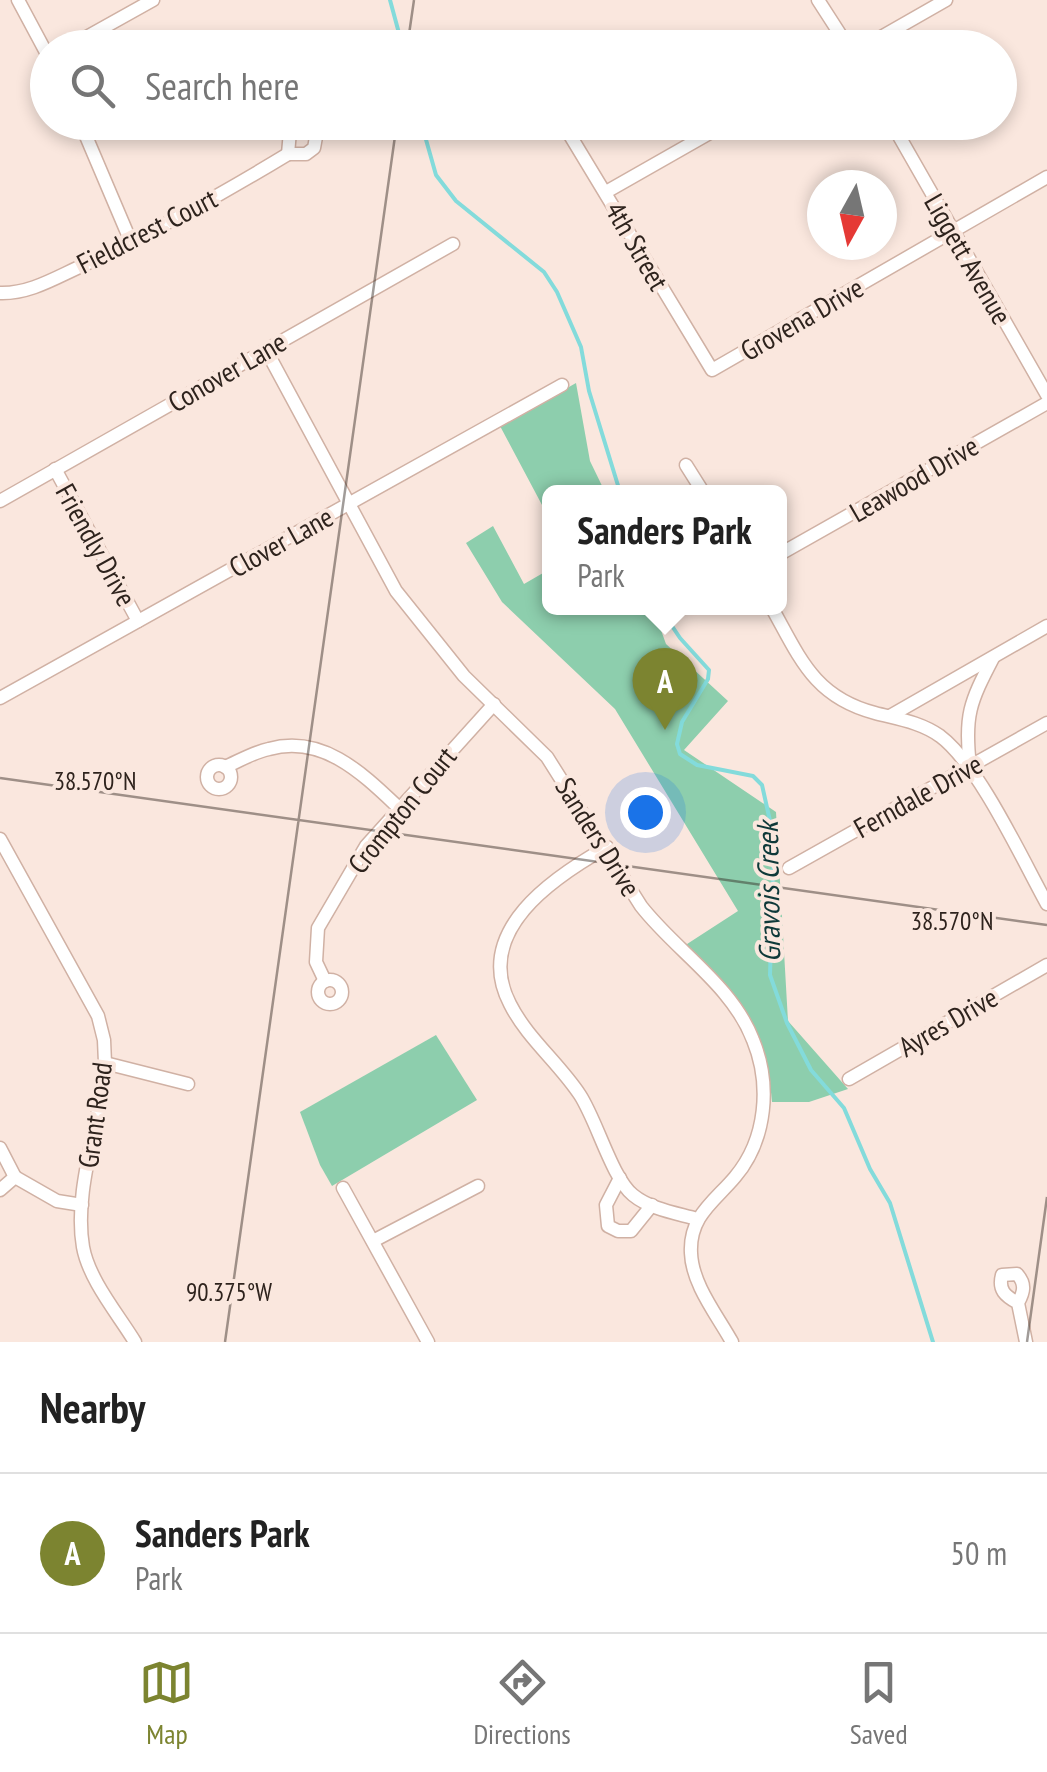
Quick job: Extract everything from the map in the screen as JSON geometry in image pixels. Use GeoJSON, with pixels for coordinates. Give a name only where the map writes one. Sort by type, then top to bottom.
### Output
{"type":"FeatureCollection","features":[{"type":"Feature","properties":{"kind":"street"},"geometry":{"type":"LineString","coordinates":[[18,0],[34,30]]}},
{"type":"Feature","properties":{"kind":"street"},"geometry":{"type":"LineString","coordinates":[[99,30],[153,0]]}},
{"type":"Feature","properties":{"kind":"street"},"geometry":{"type":"LineString","coordinates":[[818,0],[837,30]]}},
{"type":"Feature","properties":{"kind":"street"},"geometry":{"type":"LineString","coordinates":[[894,30],[946,0]]}},
{"type":"Feature","properties":{"kind":"street"},"geometry":{"type":"LineString","coordinates":[[88,140],[131,242]]}},
{"type":"Feature","properties":{"kind":"street","name":"4th Street"},"geometry":{"type":"LineString","coordinates":[[573,140],[712,370]]}},
{"type":"Feature","properties":{"kind":"street"},"geometry":{"type":"LineString","coordinates":[[606,192],[698,140]]}},
{"type":"Feature","properties":{"kind":"street","name":"Liggett Avenue"},"geometry":{"type":"LineString","coordinates":[[901,140],[1047,395]]}},
{"type":"Feature","properties":{"kind":"street","name":"Fieldcrest Court"},"geometry":{"type":"LineString","coordinates":[[0,293],[20,294],[181,218],[288,154]]}},
{"type":"Feature","properties":{"kind":"street","name":"Grovena Drive"},"geometry":{"type":"LineString","coordinates":[[712,370],[1047,177]]}},
{"type":"Feature","properties":{"kind":"street","name":"Conover Lane"},"geometry":{"type":"LineString","coordinates":[[0,500],[453,244]]}},
{"type":"Feature","properties":{"kind":"street","name":"Sanders Drive"},"geometry":{"type":"LineString","coordinates":[[266,350],[396,591],[464,676],[548,757],[658,927],[730,1001],[748,1028],[759,1056],[764,1101],[754,1146],[740,1170],[697,1220]]}},
{"type":"Feature","properties":{"kind":"street","name":"Clover Lane"},"geometry":{"type":"LineString","coordinates":[[0,698],[562,385]]}},
{"type":"Feature","properties":{"kind":"street","name":"Leawood Drive"},"geometry":{"type":"LineString","coordinates":[[787,550],[1047,403]]}},
{"type":"Feature","properties":{"kind":"street"},"geometry":{"type":"LineString","coordinates":[[686,465],[699,485]]}},
{"type":"Feature","properties":{"kind":"street","name":"Friendly Drive"},"geometry":{"type":"LineString","coordinates":[[55,470],[138,621]]}},
{"type":"Feature","properties":{"kind":"street"},"geometry":{"type":"LineString","coordinates":[[776,615],[810,675],[836,696],[934,732],[970,768],[1047,904]]}},
{"type":"Feature","properties":{"kind":"street"},"geometry":{"type":"LineString","coordinates":[[890,716],[1047,626]]}},
{"type":"Feature","properties":{"kind":"street"},"geometry":{"type":"LineString","coordinates":[[970,768],[965,728],[972,698],[993,658]]}},
{"type":"Feature","properties":{"kind":"street","name":"Crompton Court"},"geometry":{"type":"LineString","coordinates":[[326,981],[316,962],[318,928],[366,846],[494,704]]}},
{"type":"Feature","properties":{"kind":"street","name":"Ferndale Drive"},"geometry":{"type":"LineString","coordinates":[[788,868],[1047,723]]}},
{"type":"Feature","properties":{"kind":"street"},"geometry":{"type":"LineString","coordinates":[[225,766],[286,746],[323,752],[355,766],[399,808]]}},
{"type":"Feature","properties":{"kind":"street","name":"Grant Road"},"geometry":{"type":"LineString","coordinates":[[0,839],[98,1016],[105,1064],[82,1206],[83,1249],[91,1270],[135,1342]]}},
{"type":"Feature","properties":{"kind":"street"},"geometry":{"type":"LineString","coordinates":[[606,847],[550,882],[509,930],[502,966],[510,1006],[585,1102],[620,1178],[634,1196],[697,1220],[691,1241],[693,1267],[732,1342]]}},
{"type":"Feature","properties":{"kind":"street","name":"Ayres Drive"},"geometry":{"type":"LineString","coordinates":[[849,1078],[1047,965]]}},
{"type":"Feature","properties":{"kind":"street"},"geometry":{"type":"LineString","coordinates":[[105,1064],[188,1084]]}},
{"type":"Feature","properties":{"kind":"street"},"geometry":{"type":"LineString","coordinates":[[0,1148],[15,1177],[57,1201],[82,1206]]}},
{"type":"Feature","properties":{"kind":"street"},"geometry":{"type":"LineString","coordinates":[[0,1190],[15,1177]]}},
{"type":"Feature","properties":{"kind":"street"},"geometry":{"type":"LineString","coordinates":[[620,1178],[606,1205],[608,1226],[631,1231],[652,1205]]}},
{"type":"Feature","properties":{"kind":"street"},"geometry":{"type":"LineString","coordinates":[[373,1241],[478,1186]]}},
{"type":"Feature","properties":{"kind":"street"},"geometry":{"type":"LineString","coordinates":[[342,1188],[428,1342]]}},
{"type":"Feature","properties":{"kind":"street"},"geometry":{"type":"LineString","coordinates":[[1018,1302],[1026,1342]]}},
{"type":"Feature","properties":{"kind":"green space"},"geometry":{"type":"Polygon","coordinates":[[[576,383],[590,461],[602,485],[542,485],[542,505],[500,426],[576,383]]]}},
{"type":"Feature","properties":{"kind":"green space"},"geometry":{"type":"Polygon","coordinates":[[[493,526],[524,584],[542,574],[542,615],[656,615],[666,644],[728,701],[684,750],[776,812],[788,1021],[848,1089],[809,1102],[772,1102],[763,1053],[746,1014],[720,980],[684,946],[738,911],[615,709],[502,602],[466,543],[493,526]]]}},
{"type":"Feature","properties":{"kind":"green space"},"geometry":{"type":"Polygon","coordinates":[[[436,1035],[477,1100],[332,1186],[300,1112],[436,1035]]]}},
{"type":"Feature","properties":{"kind":"waterway","name":"Gravois Creek"},"geometry":{"type":"LineString","coordinates":[[390,0],[398,30]]}},
{"type":"Feature","properties":{"kind":"waterway","name":"Gravois Creek"},"geometry":{"type":"LineString","coordinates":[[426,140],[436,175],[456,201],[544,272],[557,292],[581,347],[589,391],[618,485]]}},
{"type":"Feature","properties":{"kind":"waterway","name":"Gravois Creek"},"geometry":{"type":"LineString","coordinates":[[665,615],[709,670],[708,679],[682,722],[677,744],[680,754],[697,765],[753,776],[762,785],[774,839],[770,975],[787,1023],[811,1070],[844,1108],[870,1169],[890,1203],[933,1342]]}},
{"type":"Feature","properties":{"kind":"place","name":"Sanders Park"},"geometry":{"type":"Point","coordinates":[665,730]}}]}
